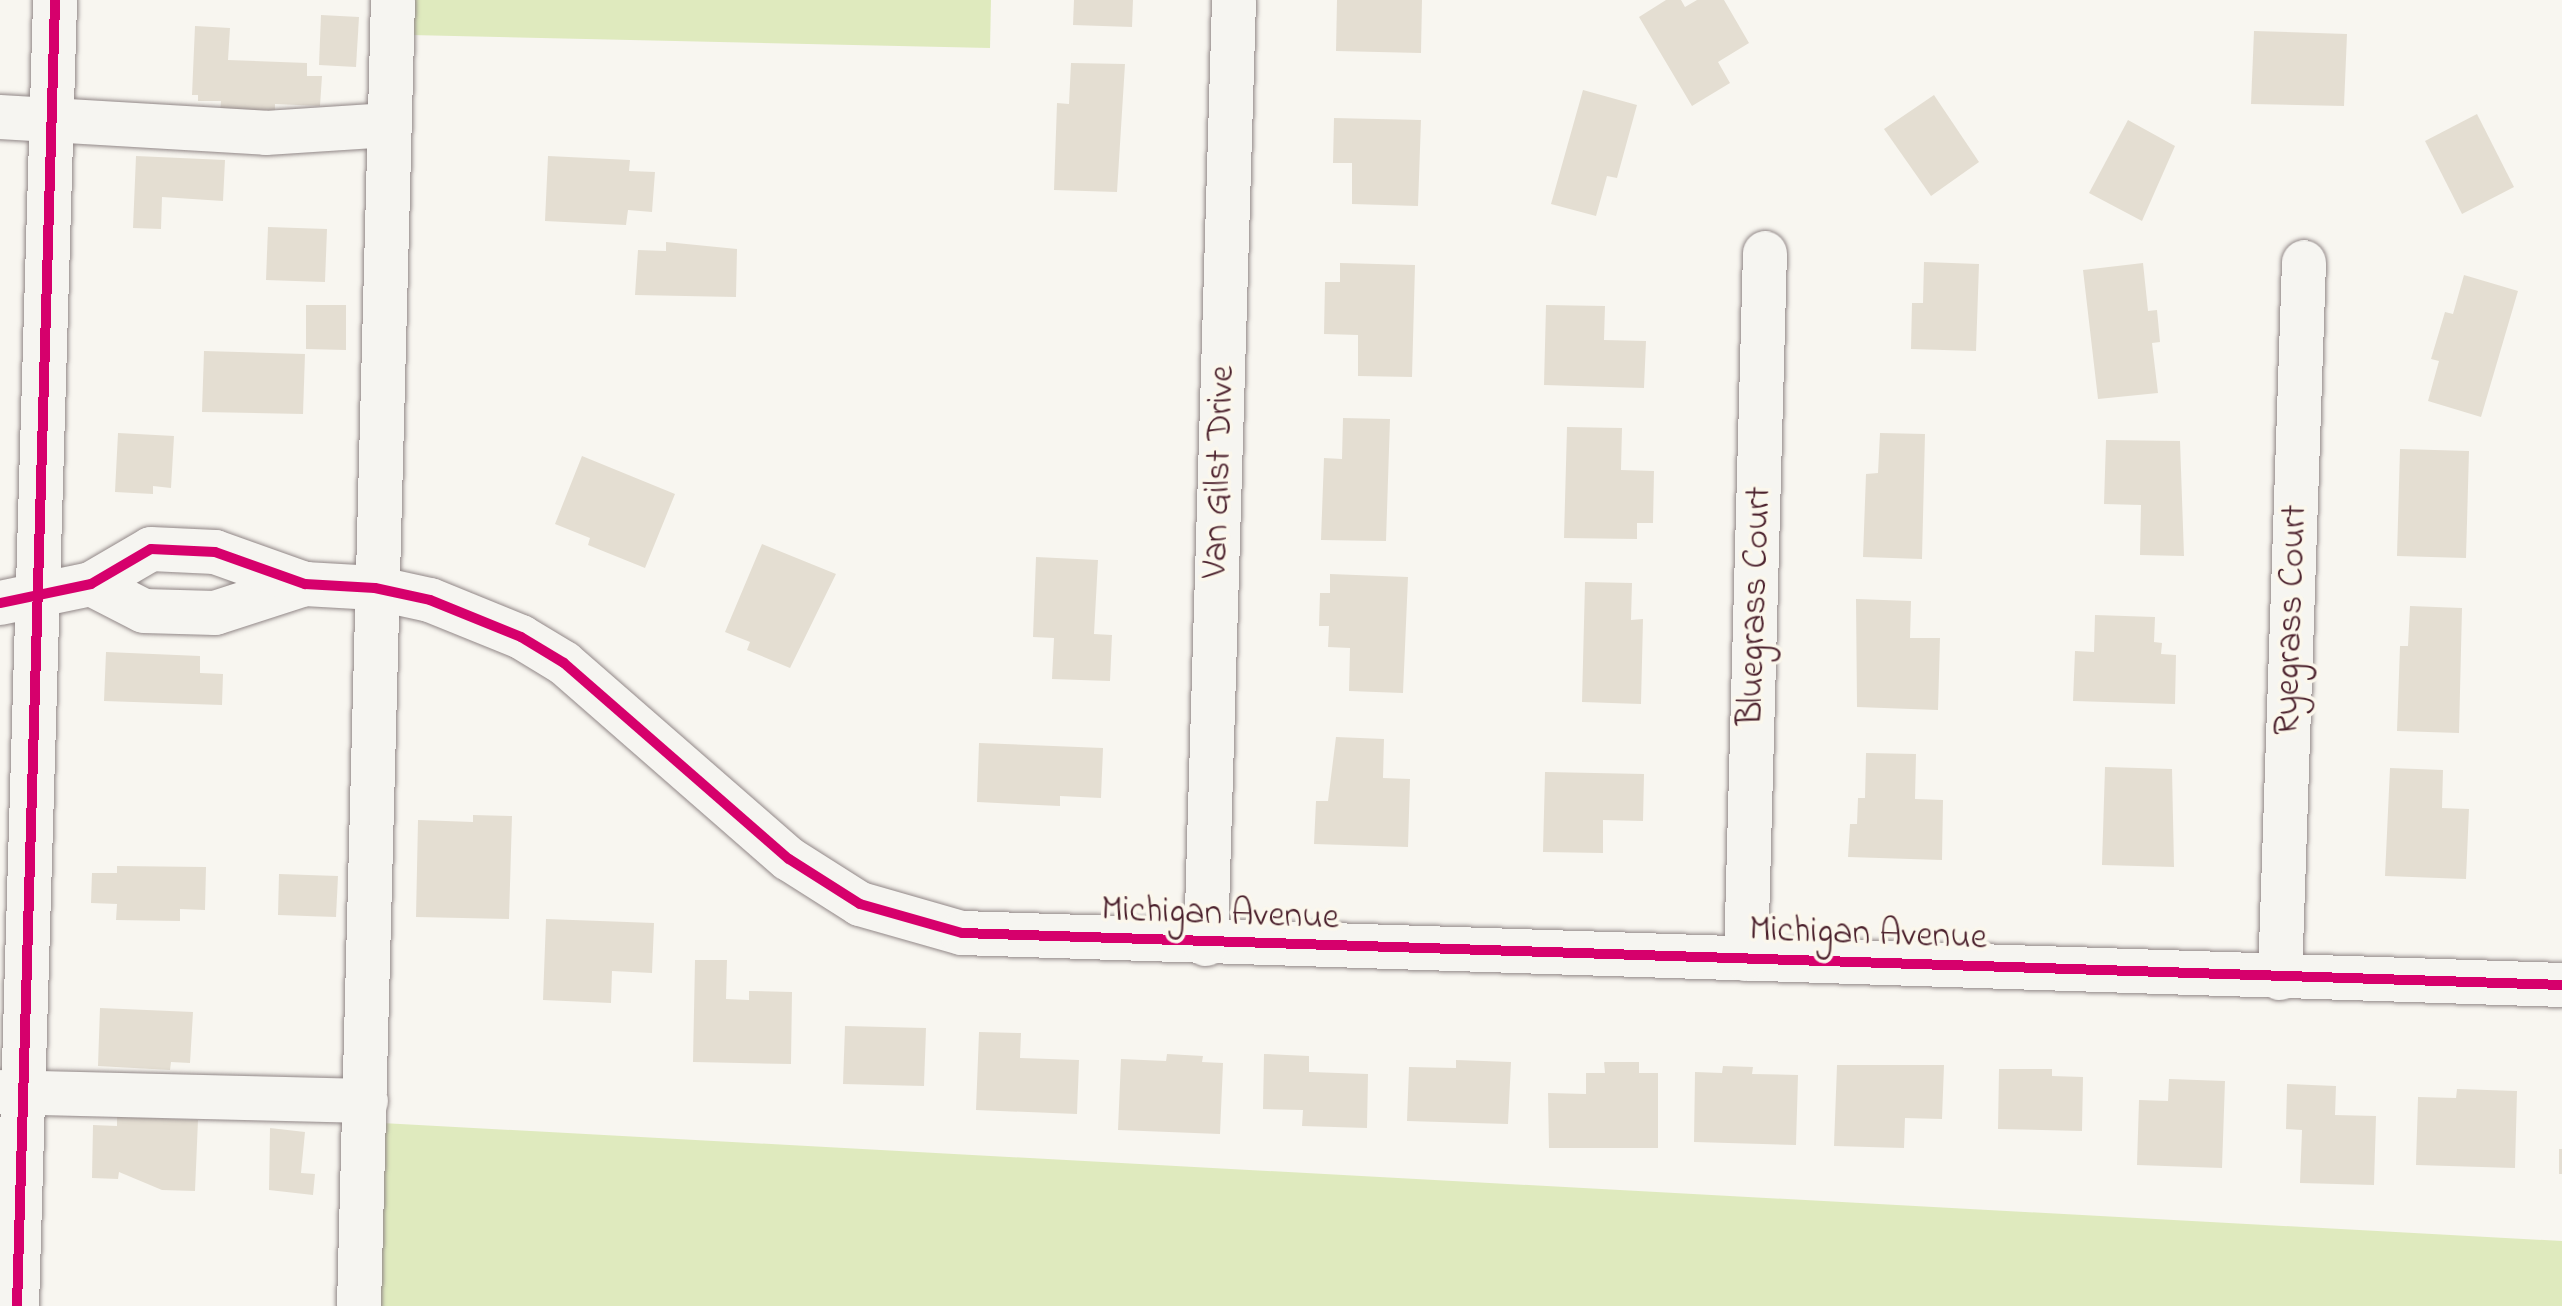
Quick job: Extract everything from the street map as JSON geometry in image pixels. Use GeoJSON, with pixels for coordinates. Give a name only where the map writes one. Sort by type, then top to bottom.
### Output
{"type":"FeatureCollection","features":[{"type":"Feature","properties":{"kind":"street"},"geometry":{"type":"LineString","coordinates":[[17,1306],[11,1092],[19,600],[51,118],[55,0]]}},
{"type":"Feature","properties":{"kind":"street"},"geometry":{"type":"LineString","coordinates":[[359,1306],[366,1101],[375,588],[393,0]]}},
{"type":"Feature","properties":{"kind":"street","name":"Van Gilst Drive"},"geometry":{"type":"LineString","coordinates":[[1206,944],[1234,0]]}},
{"type":"Feature","properties":{"kind":"street"},"geometry":{"type":"LineString","coordinates":[[0,117],[266,133],[389,125]]}},
{"type":"Feature","properties":{"kind":"street","name":"Bluegrass Court"},"geometry":{"type":"LineString","coordinates":[[1746,959],[1765,253]]}},
{"type":"Feature","properties":{"kind":"street","name":"Ryegrass Court"},"geometry":{"type":"LineString","coordinates":[[2280,978],[2304,262]]}},
{"type":"Feature","properties":{"kind":"street","name":"Michigan Avenue"},"geometry":{"type":"LineString","coordinates":[[19,600],[91,584],[151,549],[215,552],[305,584],[375,588],[482,618],[564,663],[789,859],[860,904],[962,933],[1206,944],[2562,985]]}},
{"type":"Feature","properties":{"kind":"street","name":"Michigan Avenue"},"geometry":{"type":"LineString","coordinates":[[91,584],[144,611],[215,613],[305,584]]}},
{"type":"Feature","properties":{"kind":"street"},"geometry":{"type":"LineString","coordinates":[[11,1092],[366,1101]]}},
{"type":"Feature","properties":{"kind":"green space"},"geometry":{"type":"Polygon","coordinates":[[[412,0],[991,0],[990,48],[410,35],[412,0]]]}},
{"type":"Feature","properties":{"kind":"green space"},"geometry":{"type":"Polygon","coordinates":[[[382,1123],[2562,1241],[2562,1306],[377,1306],[382,1123]]]}},
{"type":"Feature","properties":{"kind":"building"},"geometry":{"type":"Polygon","coordinates":[[[1074,0],[1133,0],[1132,27],[1073,25],[1074,0]]]}},
{"type":"Feature","properties":{"kind":"building"},"geometry":{"type":"Polygon","coordinates":[[[1337,0],[1422,0],[1421,53],[1336,51],[1337,0]]]}},
{"type":"Feature","properties":{"kind":"building"},"geometry":{"type":"Polygon","coordinates":[[[1666,0],[1681,0],[1685,7],[1697,0],[1724,0],[1749,43],[1718,62],[1730,83],[1692,106],[1639,17],[1666,0]]]}},
{"type":"Feature","properties":{"kind":"building"},"geometry":{"type":"Polygon","coordinates":[[[321,15],[359,17],[356,67],[319,65],[321,15]]]}},
{"type":"Feature","properties":{"kind":"building"},"geometry":{"type":"Polygon","coordinates":[[[195,26],[230,28],[228,60],[307,63],[307,76],[322,76],[320,106],[275,104],[275,119],[220,117],[221,101],[198,101],[198,95],[192,95],[195,26]]]}},
{"type":"Feature","properties":{"kind":"building"},"geometry":{"type":"Polygon","coordinates":[[[2254,31],[2347,34],[2344,106],[2251,104],[2254,31]]]}},
{"type":"Feature","properties":{"kind":"building"},"geometry":{"type":"Polygon","coordinates":[[[1071,63],[1125,64],[1117,192],[1054,190],[1057,103],[1069,104],[1071,63]]]}},
{"type":"Feature","properties":{"kind":"building"},"geometry":{"type":"Polygon","coordinates":[[[1583,90],[1637,105],[1617,178],[1607,176],[1596,216],[1551,204],[1583,90]]]}},
{"type":"Feature","properties":{"kind":"building"},"geometry":{"type":"Polygon","coordinates":[[[1934,95],[1979,162],[1931,196],[1884,129],[1934,95]]]}},
{"type":"Feature","properties":{"kind":"building"},"geometry":{"type":"Polygon","coordinates":[[[2477,114],[2514,187],[2462,214],[2425,141],[2477,114]]]}},
{"type":"Feature","properties":{"kind":"building"},"geometry":{"type":"Polygon","coordinates":[[[1334,118],[1421,120],[1418,206],[1352,204],[1352,163],[1333,163],[1334,118]]]}},
{"type":"Feature","properties":{"kind":"building"},"geometry":{"type":"Polygon","coordinates":[[[2128,120],[2175,146],[2142,221],[2089,193],[2128,120]]]}},
{"type":"Feature","properties":{"kind":"building"},"geometry":{"type":"Polygon","coordinates":[[[136,156],[225,160],[223,201],[162,197],[161,229],[133,228],[136,156]]]}},
{"type":"Feature","properties":{"kind":"building"},"geometry":{"type":"Polygon","coordinates":[[[548,156],[630,160],[629,171],[655,172],[652,212],[628,210],[626,225],[545,221],[548,156]]]}},
{"type":"Feature","properties":{"kind":"building"},"geometry":{"type":"Polygon","coordinates":[[[268,227],[327,229],[325,282],[266,280],[268,227]]]}},
{"type":"Feature","properties":{"kind":"building"},"geometry":{"type":"Polygon","coordinates":[[[666,242],[737,249],[736,297],[635,295],[638,250],[666,251],[666,242]]]}},
{"type":"Feature","properties":{"kind":"building"},"geometry":{"type":"Polygon","coordinates":[[[1924,262],[1979,264],[1976,351],[1911,349],[1912,303],[1923,303],[1924,262]]]}},
{"type":"Feature","properties":{"kind":"building"},"geometry":{"type":"Polygon","coordinates":[[[1340,263],[1415,265],[1412,377],[1358,376],[1358,335],[1324,334],[1325,282],[1340,282],[1340,263]]]}},
{"type":"Feature","properties":{"kind":"building"},"geometry":{"type":"Polygon","coordinates":[[[2143,263],[2148,311],[2157,310],[2160,342],[2152,343],[2158,393],[2098,399],[2083,270],[2143,263]]]}},
{"type":"Feature","properties":{"kind":"building"},"geometry":{"type":"Polygon","coordinates":[[[2464,275],[2518,291],[2481,417],[2428,401],[2439,361],[2431,359],[2445,312],[2453,314],[2464,275]]]}},
{"type":"Feature","properties":{"kind":"building"},"geometry":{"type":"Polygon","coordinates":[[[306,305],[346,305],[346,350],[306,349],[306,305]]]}},
{"type":"Feature","properties":{"kind":"building"},"geometry":{"type":"Polygon","coordinates":[[[1546,305],[1605,306],[1604,340],[1646,341],[1644,388],[1544,385],[1546,305]]]}},
{"type":"Feature","properties":{"kind":"building"},"geometry":{"type":"Polygon","coordinates":[[[204,351],[305,354],[303,414],[202,412],[204,351]]]}},
{"type":"Feature","properties":{"kind":"building"},"geometry":{"type":"Polygon","coordinates":[[[1343,418],[1390,419],[1386,541],[1321,540],[1324,458],[1342,459],[1343,418]]]}},
{"type":"Feature","properties":{"kind":"building"},"geometry":{"type":"Polygon","coordinates":[[[1567,427],[1622,428],[1621,470],[1654,471],[1653,523],[1637,523],[1637,539],[1564,538],[1567,427]]]}},
{"type":"Feature","properties":{"kind":"building"},"geometry":{"type":"Polygon","coordinates":[[[118,433],[174,436],[171,488],[153,486],[153,494],[115,492],[118,433]]]}},
{"type":"Feature","properties":{"kind":"building"},"geometry":{"type":"Polygon","coordinates":[[[1880,433],[1925,434],[1922,559],[1863,557],[1866,474],[1878,473],[1880,433]]]}},
{"type":"Feature","properties":{"kind":"building"},"geometry":{"type":"Polygon","coordinates":[[[2106,440],[2180,441],[2184,556],[2140,555],[2141,505],[2104,504],[2106,440]]]}},
{"type":"Feature","properties":{"kind":"building"},"geometry":{"type":"Polygon","coordinates":[[[2400,449],[2469,451],[2466,558],[2397,556],[2400,449]]]}},
{"type":"Feature","properties":{"kind":"building"},"geometry":{"type":"Polygon","coordinates":[[[582,456],[675,494],[645,568],[588,545],[590,538],[555,524],[582,456]]]}},
{"type":"Feature","properties":{"kind":"building"},"geometry":{"type":"Polygon","coordinates":[[[762,544],[836,574],[790,668],[747,650],[750,642],[725,632],[762,544]]]}},
{"type":"Feature","properties":{"kind":"building"},"geometry":{"type":"Polygon","coordinates":[[[1036,557],[1098,560],[1094,634],[1112,635],[1110,681],[1052,679],[1054,638],[1033,637],[1036,557]]]}},
{"type":"Feature","properties":{"kind":"building"},"geometry":{"type":"Polygon","coordinates":[[[1330,574],[1408,577],[1403,693],[1349,691],[1350,648],[1328,647],[1329,626],[1319,626],[1320,593],[1330,593],[1330,574]]]}},
{"type":"Feature","properties":{"kind":"building"},"geometry":{"type":"Polygon","coordinates":[[[1585,582],[1632,583],[1631,620],[1643,619],[1641,704],[1582,702],[1585,582]]]}},
{"type":"Feature","properties":{"kind":"building"},"geometry":{"type":"Polygon","coordinates":[[[1856,599],[1911,601],[1910,638],[1940,638],[1938,710],[1857,707],[1856,599]]]}},
{"type":"Feature","properties":{"kind":"building"},"geometry":{"type":"Polygon","coordinates":[[[2410,606],[2462,608],[2459,733],[2397,731],[2400,646],[2408,646],[2410,606]]]}},
{"type":"Feature","properties":{"kind":"building"},"geometry":{"type":"Polygon","coordinates":[[[2095,615],[2155,617],[2154,642],[2162,643],[2161,654],[2176,655],[2175,704],[2073,701],[2075,651],[2094,652],[2095,615]]]}},
{"type":"Feature","properties":{"kind":"building"},"geometry":{"type":"Polygon","coordinates":[[[106,652],[200,656],[200,673],[223,674],[222,705],[104,701],[106,652]]]}},
{"type":"Feature","properties":{"kind":"building"},"geometry":{"type":"Polygon","coordinates":[[[1336,737],[1384,739],[1383,778],[1410,779],[1408,847],[1314,844],[1316,801],[1328,801],[1336,737]]]}},
{"type":"Feature","properties":{"kind":"building"},"geometry":{"type":"Polygon","coordinates":[[[979,743],[1103,748],[1101,798],[1060,796],[1060,806],[977,802],[979,743]]]}},
{"type":"Feature","properties":{"kind":"building"},"geometry":{"type":"Polygon","coordinates":[[[1866,753],[1916,754],[1915,799],[1943,800],[1942,860],[1848,857],[1850,824],[1857,824],[1858,798],[1865,798],[1866,753]]]}},
{"type":"Feature","properties":{"kind":"building"},"geometry":{"type":"Polygon","coordinates":[[[2105,767],[2172,769],[2174,867],[2102,865],[2105,767]]]}},
{"type":"Feature","properties":{"kind":"building"},"geometry":{"type":"Polygon","coordinates":[[[2390,768],[2443,770],[2442,808],[2469,809],[2466,879],[2385,876],[2390,768]]]}},
{"type":"Feature","properties":{"kind":"building"},"geometry":{"type":"Polygon","coordinates":[[[1545,772],[1644,774],[1643,821],[1603,820],[1603,853],[1543,852],[1545,772]]]}},
{"type":"Feature","properties":{"kind":"building"},"geometry":{"type":"Polygon","coordinates":[[[473,815],[512,816],[509,919],[416,917],[418,820],[473,822],[473,815]]]}},
{"type":"Feature","properties":{"kind":"building"},"geometry":{"type":"Polygon","coordinates":[[[117,866],[206,867],[205,910],[180,909],[180,921],[116,920],[117,904],[91,903],[92,873],[117,873],[117,866]]]}},
{"type":"Feature","properties":{"kind":"building"},"geometry":{"type":"Polygon","coordinates":[[[279,874],[338,876],[336,917],[278,915],[279,874]]]}},
{"type":"Feature","properties":{"kind":"building"},"geometry":{"type":"Polygon","coordinates":[[[546,919],[654,923],[652,973],[612,971],[611,1003],[543,1000],[546,919]]]}},
{"type":"Feature","properties":{"kind":"building"},"geometry":{"type":"Polygon","coordinates":[[[695,960],[727,960],[726,999],[749,1000],[749,991],[792,992],[791,1064],[693,1062],[695,960]]]}},
{"type":"Feature","properties":{"kind":"building"},"geometry":{"type":"Polygon","coordinates":[[[100,1008],[193,1012],[190,1063],[171,1062],[170,1070],[98,1066],[100,1008]]]}},
{"type":"Feature","properties":{"kind":"building"},"geometry":{"type":"Polygon","coordinates":[[[845,1026],[926,1028],[924,1086],[843,1084],[845,1026]]]}},
{"type":"Feature","properties":{"kind":"building"},"geometry":{"type":"Polygon","coordinates":[[[979,1032],[1021,1033],[1020,1058],[1079,1060],[1077,1114],[976,1110],[979,1032]]]}},
{"type":"Feature","properties":{"kind":"building"},"geometry":{"type":"Polygon","coordinates":[[[1167,1054],[1203,1056],[1202,1062],[1223,1063],[1220,1134],[1118,1130],[1121,1059],[1166,1061],[1167,1054]]]}},
{"type":"Feature","properties":{"kind":"building"},"geometry":{"type":"Polygon","coordinates":[[[1264,1054],[1309,1056],[1309,1072],[1368,1074],[1367,1128],[1302,1126],[1303,1110],[1263,1109],[1264,1054]]]}},
{"type":"Feature","properties":{"kind":"building"},"geometry":{"type":"Polygon","coordinates":[[[1456,1060],[1511,1062],[1508,1124],[1407,1121],[1409,1067],[1456,1068],[1456,1060]]]}},
{"type":"Feature","properties":{"kind":"building"},"geometry":{"type":"Polygon","coordinates":[[[1604,1062],[1639,1062],[1639,1073],[1658,1073],[1658,1148],[1549,1148],[1548,1093],[1586,1094],[1586,1073],[1605,1073],[1604,1062]]]}},
{"type":"Feature","properties":{"kind":"building"},"geometry":{"type":"Polygon","coordinates":[[[1837,1065],[1944,1065],[1942,1119],[1905,1118],[1904,1148],[1834,1146],[1837,1065]]]}},
{"type":"Feature","properties":{"kind":"building"},"geometry":{"type":"Polygon","coordinates":[[[1723,1066],[1753,1067],[1752,1074],[1798,1075],[1796,1145],[1694,1142],[1695,1072],[1722,1073],[1723,1066]]]}},
{"type":"Feature","properties":{"kind":"building"},"geometry":{"type":"Polygon","coordinates":[[[1999,1069],[2052,1069],[2052,1076],[2083,1077],[2082,1131],[1998,1129],[1999,1069]]]}},
{"type":"Feature","properties":{"kind":"building"},"geometry":{"type":"Polygon","coordinates":[[[2169,1079],[2225,1081],[2222,1168],[2137,1165],[2139,1100],[2168,1101],[2169,1079]]]}},
{"type":"Feature","properties":{"kind":"building"},"geometry":{"type":"Polygon","coordinates":[[[2287,1084],[2336,1086],[2335,1115],[2376,1116],[2374,1185],[2300,1183],[2302,1130],[2286,1129],[2287,1084]]]}},
{"type":"Feature","properties":{"kind":"building"},"geometry":{"type":"Polygon","coordinates":[[[2457,1089],[2517,1091],[2515,1168],[2416,1165],[2418,1097],[2456,1098],[2457,1089]]]}},
{"type":"Feature","properties":{"kind":"building"},"geometry":{"type":"Polygon","coordinates":[[[117,1117],[198,1120],[195,1191],[162,1190],[119,1172],[118,1179],[92,1178],[93,1125],[117,1126],[117,1117]]]}},
{"type":"Feature","properties":{"kind":"building"},"geometry":{"type":"Polygon","coordinates":[[[270,1128],[305,1132],[301,1173],[315,1174],[313,1195],[269,1190],[270,1128]]]}},
{"type":"Feature","properties":{"kind":"building"},"geometry":{"type":"Polygon","coordinates":[[[2559,1149],[2562,1149],[2562,1174],[2559,1174],[2559,1149]]]}},
{"type":"Feature","properties":{"kind":"cycle path"},"geometry":{"type":"LineString","coordinates":[[17,1306],[55,0]]}},
{"type":"Feature","properties":{"kind":"cycle path"},"geometry":{"type":"LineString","coordinates":[[0,603],[91,584],[151,549],[215,552],[305,584],[375,588],[430,600],[521,637],[564,663],[789,859],[860,904],[962,933],[2562,985]]}}]}
